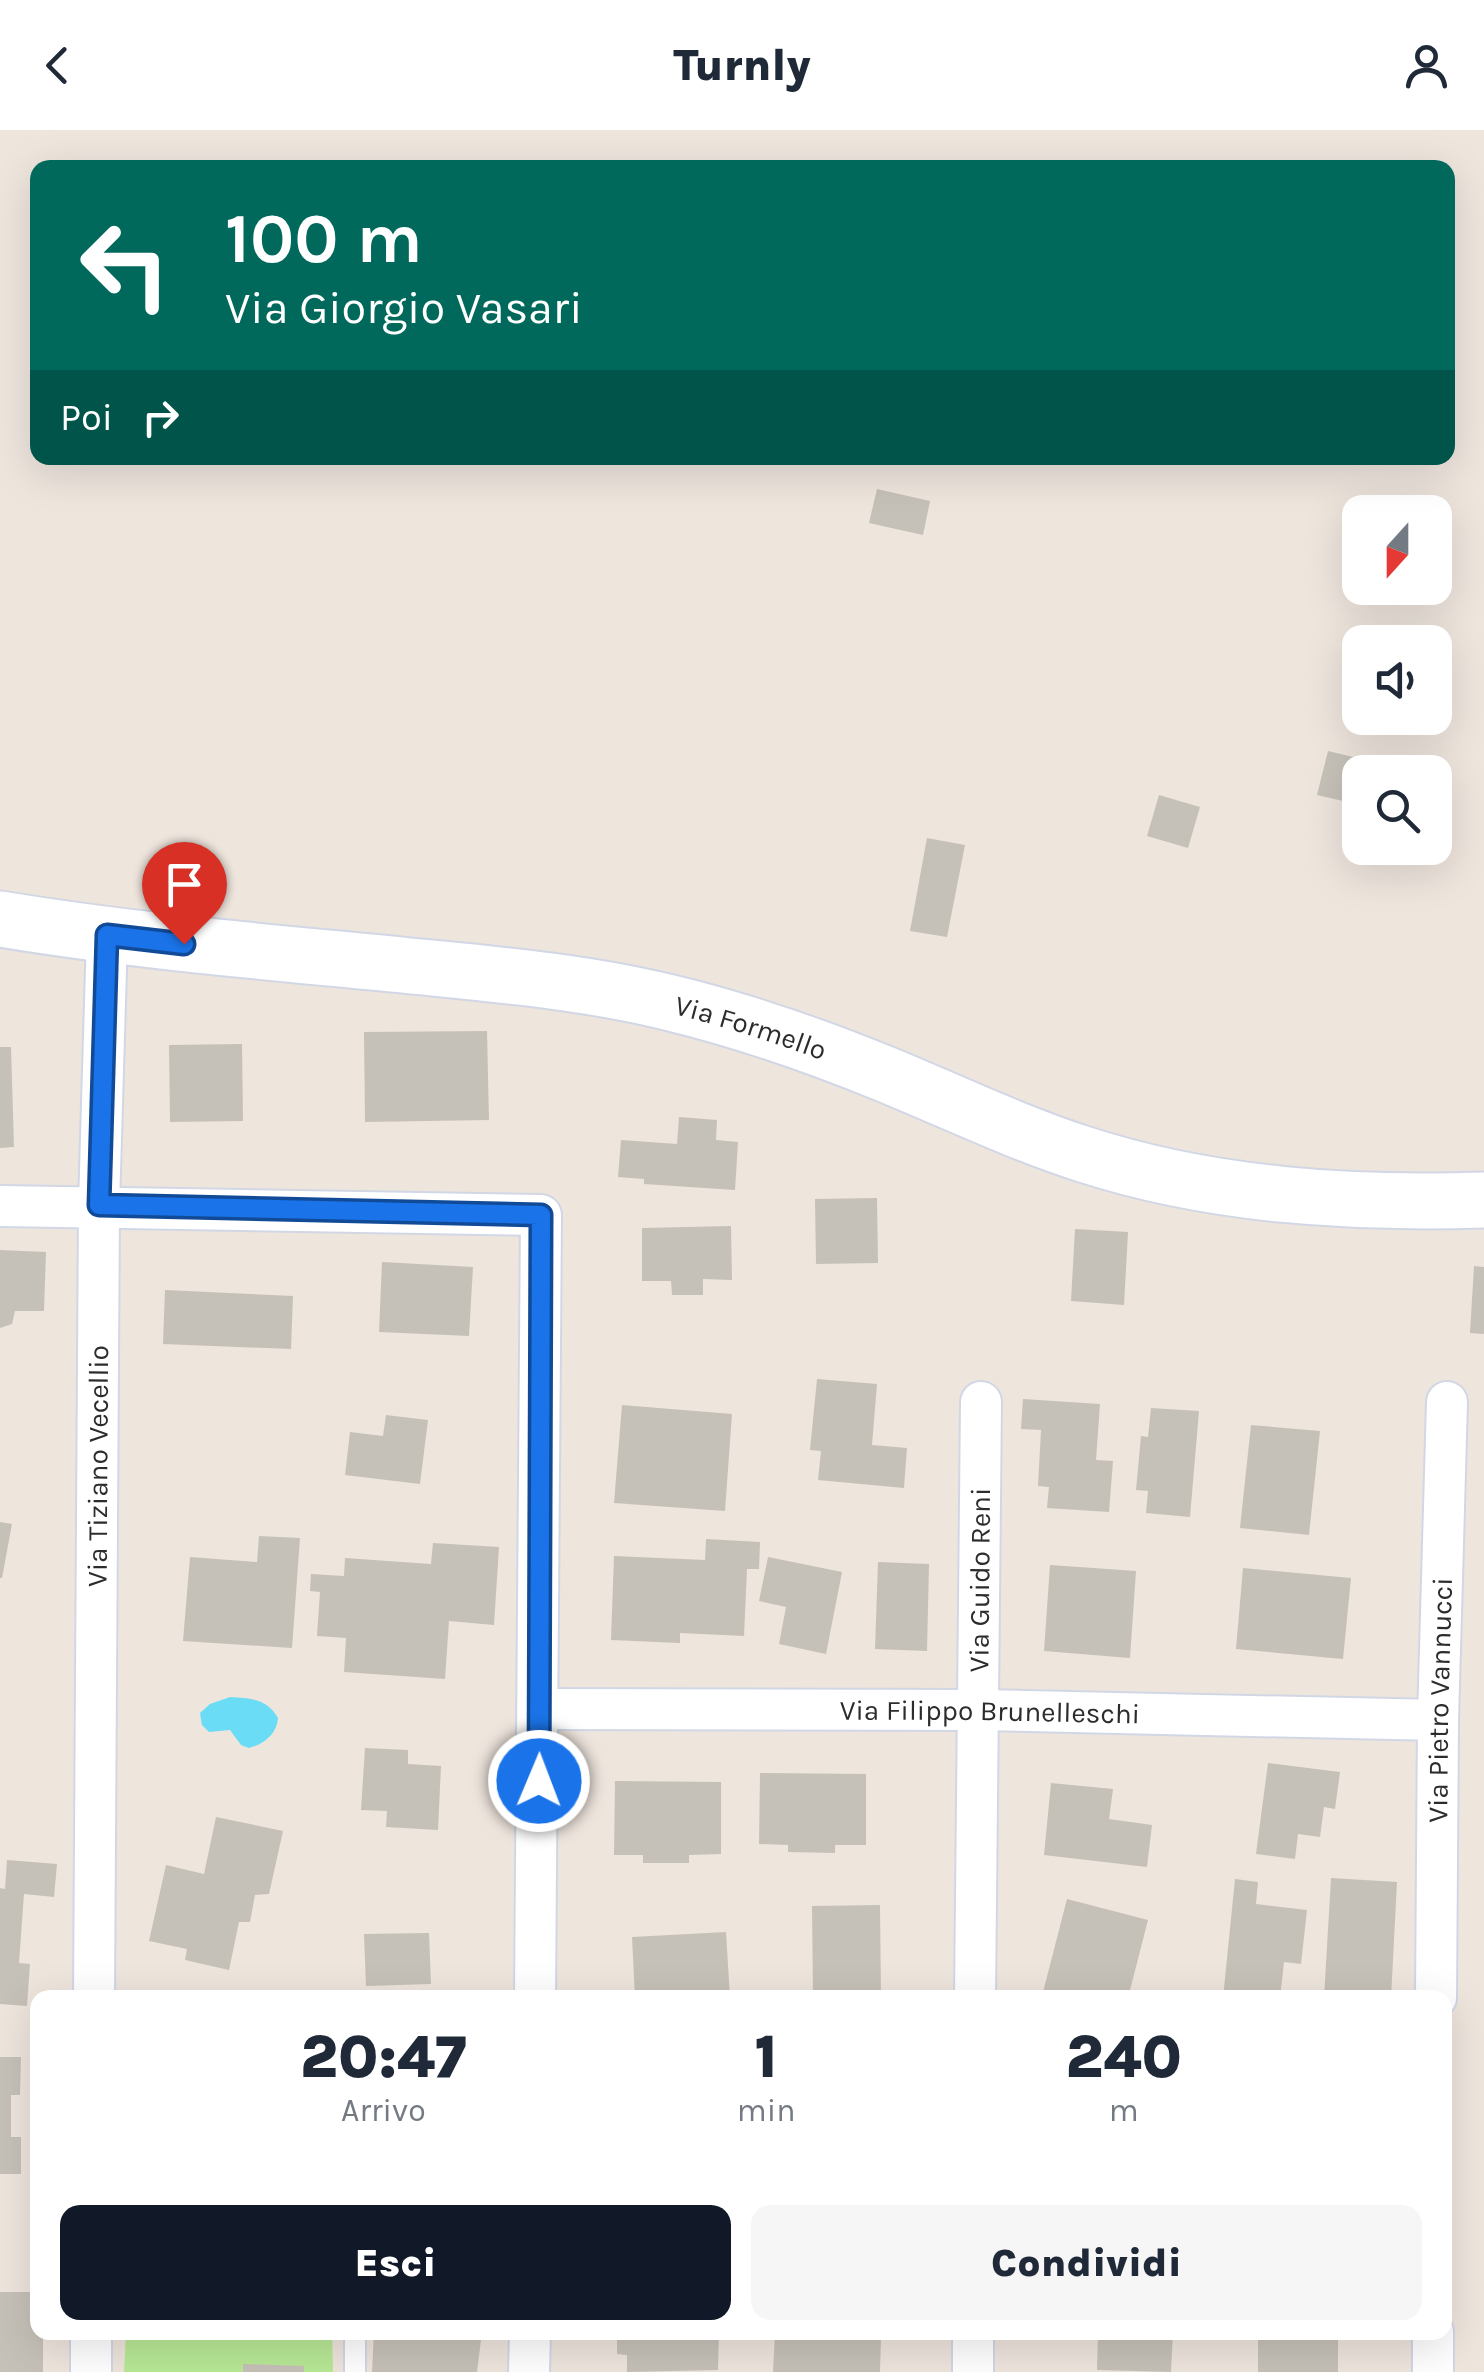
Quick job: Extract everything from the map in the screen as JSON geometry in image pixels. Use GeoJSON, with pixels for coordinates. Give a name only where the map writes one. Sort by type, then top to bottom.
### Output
{"type":"FeatureCollection","features":[{"type":"Feature","properties":{"kind":"main road","name":"Via Formello"},"geometry":{"type":"LineString","coordinates":[[0,919],[107,935],[478,972],[664,1001],[787,1037],[1040,1139],[1128,1167],[1218,1185],[1314,1197],[1484,1200]]}},
{"type":"Feature","properties":{"kind":"street","name":"Via Tiziano Vecellio"},"geometry":{"type":"LineString","coordinates":[[94,1990],[99,1205],[107,935]]}},
{"type":"Feature","properties":{"kind":"street"},"geometry":{"type":"LineString","coordinates":[[0,1206],[541,1215],[535,1990]]}},
{"type":"Feature","properties":{"kind":"street","name":"Via Guido Reni"},"geometry":{"type":"LineString","coordinates":[[976,1990],[981,1402]]}},
{"type":"Feature","properties":{"kind":"street","name":"Via Pietro Vannucci"},"geometry":{"type":"LineString","coordinates":[[1436,1990],[1438,1720],[1447,1402]]}},
{"type":"Feature","properties":{"kind":"street","name":"Via Filippo Brunelleschi"},"geometry":{"type":"LineString","coordinates":[[540,1708],[978,1710],[1438,1720]]}},
{"type":"Feature","properties":{"kind":"street"},"geometry":{"type":"LineString","coordinates":[[91,2340],[91,2372]]}},
{"type":"Feature","properties":{"kind":"street"},"geometry":{"type":"LineString","coordinates":[[530,2340],[530,2372]]}},
{"type":"Feature","properties":{"kind":"street"},"geometry":{"type":"LineString","coordinates":[[972,2372],[973,2340]]}},
{"type":"Feature","properties":{"kind":"street"},"geometry":{"type":"LineString","coordinates":[[1433,2340],[1433,2372]]}},
{"type":"Feature","properties":{"kind":"lane"},"geometry":{"type":"LineString","coordinates":[[355,2372],[356,2340]]}},
{"type":"Feature","properties":{"kind":"green space"},"geometry":{"type":"Polygon","coordinates":[[[126,2340],[332,2340],[333,2372],[124,2372],[126,2340]]]}},
{"type":"Feature","properties":{"kind":"water"},"geometry":{"type":"Polygon","coordinates":[[[230,1697],[258,1701],[274,1712],[277,1724],[269,1738],[249,1748],[241,1745],[230,1730],[209,1732],[202,1725],[200,1713],[210,1704],[230,1697]]]}},
{"type":"Feature","properties":{"kind":"building"},"geometry":{"type":"Polygon","coordinates":[[[877,489],[930,501],[923,535],[869,523],[877,489]]]}},
{"type":"Feature","properties":{"kind":"building"},"geometry":{"type":"Polygon","coordinates":[[[1328,751],[1345,755],[1342,801],[1317,795],[1328,751]]]}},
{"type":"Feature","properties":{"kind":"building"},"geometry":{"type":"Polygon","coordinates":[[[1159,795],[1200,807],[1188,848],[1147,836],[1159,795]]]}},
{"type":"Feature","properties":{"kind":"building"},"geometry":{"type":"Polygon","coordinates":[[[927,838],[965,845],[947,937],[910,931],[927,838]]]}},
{"type":"Feature","properties":{"kind":"building"},"geometry":{"type":"Polygon","coordinates":[[[487,1031],[489,1120],[365,1122],[364,1032],[487,1031]]]}},
{"type":"Feature","properties":{"kind":"building"},"geometry":{"type":"Polygon","coordinates":[[[242,1044],[243,1121],[170,1122],[169,1045],[242,1044]]]}},
{"type":"Feature","properties":{"kind":"building"},"geometry":{"type":"Polygon","coordinates":[[[0,1047],[11,1047],[14,1147],[0,1148],[0,1047]]]}},
{"type":"Feature","properties":{"kind":"building"},"geometry":{"type":"Polygon","coordinates":[[[679,1117],[717,1120],[716,1140],[738,1142],[735,1190],[644,1184],[644,1179],[618,1177],[621,1140],[677,1144],[679,1117]]]}},
{"type":"Feature","properties":{"kind":"building"},"geometry":{"type":"Polygon","coordinates":[[[877,1198],[878,1263],[816,1264],[815,1199],[877,1198]]]}},
{"type":"Feature","properties":{"kind":"building"},"geometry":{"type":"Polygon","coordinates":[[[731,1226],[732,1280],[703,1279],[703,1295],[672,1295],[671,1281],[642,1281],[642,1228],[731,1226]]]}},
{"type":"Feature","properties":{"kind":"building"},"geometry":{"type":"Polygon","coordinates":[[[1075,1229],[1128,1232],[1124,1305],[1071,1301],[1075,1229]]]}},
{"type":"Feature","properties":{"kind":"building"},"geometry":{"type":"Polygon","coordinates":[[[0,1250],[46,1252],[44,1311],[15,1311],[12,1324],[0,1328],[0,1250]]]}},
{"type":"Feature","properties":{"kind":"building"},"geometry":{"type":"Polygon","coordinates":[[[382,1262],[473,1267],[469,1336],[379,1332],[382,1262]]]}},
{"type":"Feature","properties":{"kind":"building"},"geometry":{"type":"Polygon","coordinates":[[[1474,1266],[1484,1267],[1484,1334],[1470,1333],[1474,1266]]]}},
{"type":"Feature","properties":{"kind":"building"},"geometry":{"type":"Polygon","coordinates":[[[165,1290],[293,1296],[291,1349],[163,1344],[165,1290]]]}},
{"type":"Feature","properties":{"kind":"building"},"geometry":{"type":"Polygon","coordinates":[[[817,1379],[877,1384],[872,1445],[907,1448],[904,1488],[818,1480],[821,1451],[810,1450],[817,1379]]]}},
{"type":"Feature","properties":{"kind":"building"},"geometry":{"type":"Polygon","coordinates":[[[1023,1399],[1100,1404],[1096,1460],[1113,1461],[1109,1512],[1047,1508],[1049,1487],[1038,1486],[1041,1430],[1021,1429],[1023,1399]]]}},
{"type":"Feature","properties":{"kind":"building"},"geometry":{"type":"Polygon","coordinates":[[[622,1405],[732,1414],[725,1511],[614,1503],[622,1405]]]}},
{"type":"Feature","properties":{"kind":"building"},"geometry":{"type":"Polygon","coordinates":[[[1151,1408],[1199,1411],[1190,1517],[1146,1513],[1148,1491],[1136,1490],[1141,1436],[1148,1437],[1151,1408]]]}},
{"type":"Feature","properties":{"kind":"building"},"geometry":{"type":"Polygon","coordinates":[[[386,1415],[428,1420],[420,1484],[345,1475],[350,1432],[383,1436],[386,1415]]]}},
{"type":"Feature","properties":{"kind":"building"},"geometry":{"type":"Polygon","coordinates":[[[1251,1425],[1320,1431],[1309,1535],[1240,1528],[1251,1425]]]}},
{"type":"Feature","properties":{"kind":"building"},"geometry":{"type":"Polygon","coordinates":[[[0,1522],[12,1524],[2,1578],[0,1578],[0,1522]]]}},
{"type":"Feature","properties":{"kind":"building"},"geometry":{"type":"Polygon","coordinates":[[[259,1536],[300,1538],[292,1648],[183,1641],[190,1557],[257,1562],[259,1536]]]}},
{"type":"Feature","properties":{"kind":"building"},"geometry":{"type":"Polygon","coordinates":[[[706,1539],[760,1542],[759,1569],[747,1569],[744,1636],[680,1633],[680,1643],[611,1640],[614,1556],[705,1560],[706,1539]]]}},
{"type":"Feature","properties":{"kind":"building"},"geometry":{"type":"Polygon","coordinates":[[[433,1543],[499,1547],[494,1625],[449,1621],[445,1679],[344,1672],[346,1638],[317,1636],[320,1592],[310,1591],[311,1574],[344,1576],[345,1558],[431,1564],[433,1543]]]}},
{"type":"Feature","properties":{"kind":"building"},"geometry":{"type":"Polygon","coordinates":[[[768,1557],[842,1572],[826,1654],[779,1644],[786,1607],[759,1601],[768,1557]]]}},
{"type":"Feature","properties":{"kind":"building"},"geometry":{"type":"Polygon","coordinates":[[[878,1562],[929,1564],[927,1651],[875,1649],[878,1562]]]}},
{"type":"Feature","properties":{"kind":"building"},"geometry":{"type":"Polygon","coordinates":[[[1050,1565],[1136,1571],[1130,1658],[1044,1651],[1050,1565]]]}},
{"type":"Feature","properties":{"kind":"building"},"geometry":{"type":"Polygon","coordinates":[[[1243,1568],[1351,1578],[1343,1659],[1236,1649],[1243,1568]]]}},
{"type":"Feature","properties":{"kind":"building"},"geometry":{"type":"Polygon","coordinates":[[[365,1748],[408,1750],[408,1764],[441,1766],[438,1830],[386,1827],[387,1811],[361,1810],[365,1748]]]}},
{"type":"Feature","properties":{"kind":"building"},"geometry":{"type":"Polygon","coordinates":[[[1268,1763],[1340,1772],[1335,1809],[1324,1807],[1320,1837],[1298,1834],[1295,1859],[1256,1854],[1268,1763]]]}},
{"type":"Feature","properties":{"kind":"building"},"geometry":{"type":"Polygon","coordinates":[[[760,1773],[866,1774],[866,1845],[835,1845],[835,1853],[788,1852],[788,1845],[759,1844],[760,1773]]]}},
{"type":"Feature","properties":{"kind":"building"},"geometry":{"type":"Polygon","coordinates":[[[615,1781],[721,1782],[721,1854],[689,1855],[689,1863],[643,1863],[643,1855],[614,1855],[615,1781]]]}},
{"type":"Feature","properties":{"kind":"building"},"geometry":{"type":"Polygon","coordinates":[[[1051,1783],[1113,1789],[1109,1819],[1152,1825],[1147,1867],[1044,1855],[1051,1783]]]}},
{"type":"Feature","properties":{"kind":"building"},"geometry":{"type":"Polygon","coordinates":[[[216,1817],[283,1831],[269,1894],[255,1895],[250,1922],[239,1922],[229,1970],[185,1960],[187,1949],[149,1941],[166,1865],[204,1874],[216,1817]]]}},
{"type":"Feature","properties":{"kind":"building"},"geometry":{"type":"Polygon","coordinates":[[[7,1860],[57,1864],[54,1897],[24,1894],[19,1963],[30,1964],[27,2006],[0,2004],[0,1888],[5,1889],[7,1860]]]}},
{"type":"Feature","properties":{"kind":"building"},"geometry":{"type":"Polygon","coordinates":[[[1331,1878],[1397,1882],[1391,1990],[1324,1990],[1331,1878]]]}},
{"type":"Feature","properties":{"kind":"building"},"geometry":{"type":"Polygon","coordinates":[[[1235,1879],[1258,1882],[1256,1904],[1307,1910],[1301,1964],[1284,1962],[1281,1990],[1224,1990],[1235,1879]]]}},
{"type":"Feature","properties":{"kind":"building"},"geometry":{"type":"Polygon","coordinates":[[[1067,1899],[1148,1920],[1130,1990],[1044,1990],[1067,1899]]]}},
{"type":"Feature","properties":{"kind":"building"},"geometry":{"type":"Polygon","coordinates":[[[880,1905],[881,1990],[813,1990],[812,1906],[880,1905]]]}},
{"type":"Feature","properties":{"kind":"building"},"geometry":{"type":"Polygon","coordinates":[[[726,1932],[730,1990],[635,1990],[632,1937],[726,1932]]]}},
{"type":"Feature","properties":{"kind":"building"},"geometry":{"type":"Polygon","coordinates":[[[429,1933],[431,1984],[366,1986],[364,1934],[429,1933]]]}},
{"type":"Feature","properties":{"kind":"building"},"geometry":{"type":"Polygon","coordinates":[[[0,2057],[21,2057],[20,2095],[11,2095],[11,2137],[21,2137],[21,2174],[0,2174],[0,2057]]]}},
{"type":"Feature","properties":{"kind":"building"},"geometry":{"type":"Polygon","coordinates":[[[0,2292],[30,2292],[30,2340],[43,2340],[43,2372],[0,2372],[0,2292]]]}},
{"type":"Feature","properties":{"kind":"building"},"geometry":{"type":"Polygon","coordinates":[[[374,2340],[481,2340],[477,2372],[372,2372],[374,2340]]]}},
{"type":"Feature","properties":{"kind":"building"},"geometry":{"type":"Polygon","coordinates":[[[617,2340],[719,2340],[718,2370],[627,2372],[627,2355],[617,2354],[617,2340]]]}},
{"type":"Feature","properties":{"kind":"building"},"geometry":{"type":"Polygon","coordinates":[[[775,2340],[881,2340],[880,2372],[773,2372],[775,2340]]]}},
{"type":"Feature","properties":{"kind":"building"},"geometry":{"type":"Polygon","coordinates":[[[1098,2340],[1173,2340],[1171,2372],[1097,2370],[1098,2340]]]}},
{"type":"Feature","properties":{"kind":"building"},"geometry":{"type":"Polygon","coordinates":[[[1258,2340],[1338,2340],[1338,2372],[1258,2372],[1258,2340]]]}},
{"type":"Feature","properties":{"kind":"building"},"geometry":{"type":"Polygon","coordinates":[[[243,2364],[304,2366],[304,2372],[243,2372],[243,2364]]]}},
{"type":"Feature","properties":{"kind":"route"},"geometry":{"type":"LineString","coordinates":[[184,944],[107,935],[99,1205],[541,1215],[539,1781]]}}]}
